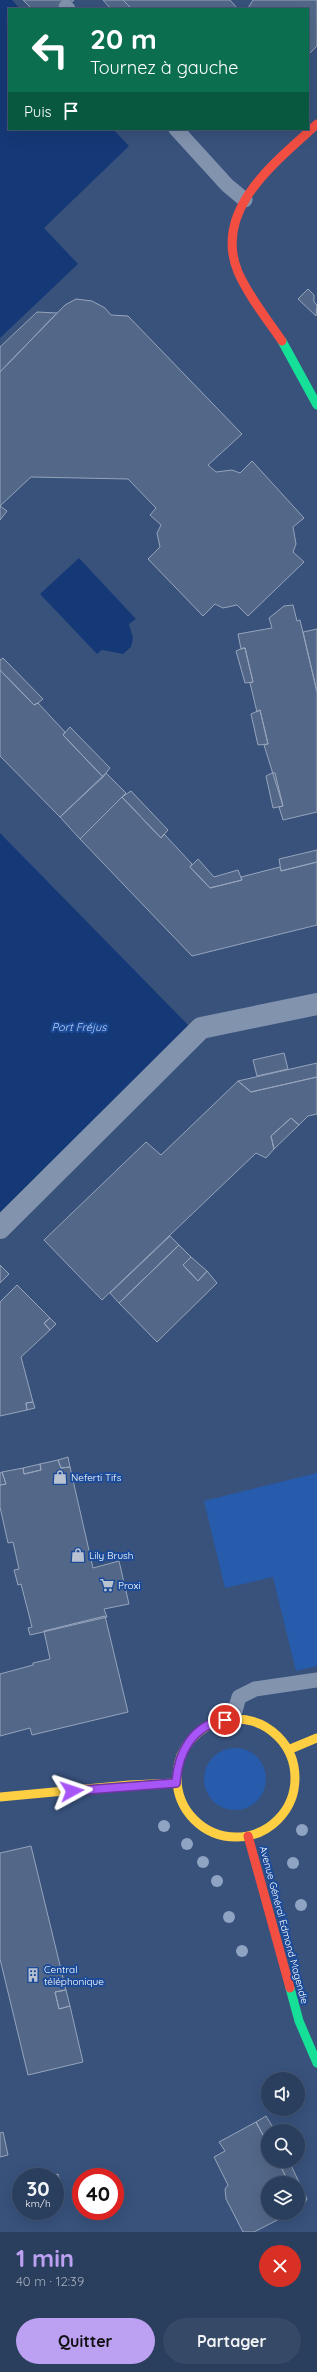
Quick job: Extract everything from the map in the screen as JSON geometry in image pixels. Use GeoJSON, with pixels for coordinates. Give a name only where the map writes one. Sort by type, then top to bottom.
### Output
{"type":"FeatureCollection","features":[{"type":"Feature","properties":{"kind":"street"},"geometry":{"type":"LineString","coordinates":[[317,124],[256,183],[245,200],[237,217],[232,239],[235,266],[245,290],[288,350],[317,405]]}},
{"type":"Feature","properties":{"kind":"street"},"geometry":{"type":"LineString","coordinates":[[0,1228],[201,1028],[317,1004]]}},
{"type":"Feature","properties":{"kind":"street"},"geometry":{"type":"LineString","coordinates":[[233,1718],[255,1722],[275,1733],[288,1750],[295,1771],[294,1792],[284,1813],[268,1828],[248,1836],[229,1836],[211,1831],[195,1821],[184,1806],[176,1783],[177,1767],[182,1752],[190,1739],[203,1728],[217,1721],[233,1718]]}},
{"type":"Feature","properties":{"kind":"street"},"geometry":{"type":"LineString","coordinates":[[288,1750],[317,1738]]}},
{"type":"Feature","properties":{"kind":"street"},"geometry":{"type":"LineString","coordinates":[[0,1798],[129,1785],[176,1783]]}},
{"type":"Feature","properties":{"kind":"street","name":"Avenue Général Edmond Magendie"},"geometry":{"type":"LineString","coordinates":[[248,1836],[262,1882],[299,2021],[317,2063]]}},
{"type":"Feature","properties":{"kind":"lane"},"geometry":{"type":"LineString","coordinates":[[177,130],[227,185],[245,200]]}},
{"type":"Feature","properties":{"kind":"lane"},"geometry":{"type":"LineString","coordinates":[[233,1718],[239,1697],[255,1690],[317,1680]]}},
{"type":"Feature","properties":{"kind":"shaded area"},"geometry":{"type":"Polygon","coordinates":[[[317,1473],[317,1666],[296,1671],[273,1577],[225,1588],[204,1501],[317,1473]]]}},
{"type":"Feature","properties":{"kind":"shaded area"},"geometry":{"type":"Polygon","coordinates":[[[229,1748],[241,1748],[257,1757],[264,1767],[266,1779],[264,1791],[257,1801],[241,1810],[229,1810],[218,1805],[209,1796],[204,1785],[204,1773],[209,1762],[218,1753],[229,1748]]]}},
{"type":"Feature","properties":{"kind":"water"},"geometry":{"type":"Polygon","coordinates":[[[0,0],[12,0],[19,8],[8,8],[8,130],[114,130],[129,146],[44,228],[78,264],[0,338],[0,0]]]}},
{"type":"Feature","properties":{"kind":"water"},"geometry":{"type":"Polygon","coordinates":[[[79,558],[136,619],[129,624],[133,638],[131,647],[123,654],[102,650],[97,654],[40,594],[79,558]]]}},
{"type":"Feature","properties":{"kind":"water","name":"Port Fréjus"},"geometry":{"type":"Polygon","coordinates":[[[0,833],[191,1028],[0,1215],[0,833]]]}},
{"type":"Feature","properties":{"kind":"building"},"geometry":{"type":"Polygon","coordinates":[[[23,0],[74,0],[65,8],[31,8],[23,0]]]}},
{"type":"Feature","properties":{"kind":"building"},"geometry":{"type":"Polygon","coordinates":[[[103,0],[123,0],[131,8],[110,8],[103,0]]]}},
{"type":"Feature","properties":{"kind":"building"},"geometry":{"type":"Polygon","coordinates":[[[123,0],[230,0],[237,8],[131,8],[123,0]]]}},
{"type":"Feature","properties":{"kind":"building"},"geometry":{"type":"Polygon","coordinates":[[[253,0],[317,0],[317,46],[309,54],[309,8],[248,8],[253,0]]]}},
{"type":"Feature","properties":{"kind":"building"},"geometry":{"type":"Polygon","coordinates":[[[308,289],[314,295],[314,302],[317,305],[316,316],[298,299],[308,289]]]}},
{"type":"Feature","properties":{"kind":"building"},"geometry":{"type":"Polygon","coordinates":[[[76,299],[92,301],[105,308],[111,315],[128,316],[242,434],[208,465],[216,472],[232,470],[240,473],[252,461],[304,518],[293,527],[296,544],[293,552],[304,562],[248,616],[237,605],[223,608],[215,604],[203,616],[148,559],[160,547],[157,533],[161,525],[150,515],[156,508],[128,479],[31,477],[0,506],[0,372],[65,305],[76,299]]]}},
{"type":"Feature","properties":{"kind":"building"},"geometry":{"type":"Polygon","coordinates":[[[37,312],[57,313],[0,372],[0,347],[37,312]]]}},
{"type":"Feature","properties":{"kind":"building"},"geometry":{"type":"Polygon","coordinates":[[[0,506],[7,511],[0,520],[0,506]]]}},
{"type":"Feature","properties":{"kind":"building"},"geometry":{"type":"Polygon","coordinates":[[[293,605],[297,621],[300,620],[317,692],[317,812],[283,820],[279,807],[283,806],[264,745],[268,744],[260,710],[257,712],[250,683],[253,682],[245,648],[241,649],[238,634],[272,628],[269,618],[284,606],[293,605]]]}},
{"type":"Feature","properties":{"kind":"building"},"geometry":{"type":"Polygon","coordinates":[[[317,629],[317,692],[303,632],[317,629]]]}},
{"type":"Feature","properties":{"kind":"building"},"geometry":{"type":"Polygon","coordinates":[[[245,648],[253,682],[245,683],[236,651],[245,648]]]}},
{"type":"Feature","properties":{"kind":"building"},"geometry":{"type":"Polygon","coordinates":[[[3,658],[43,699],[34,705],[0,670],[0,660],[3,658]]]}},
{"type":"Feature","properties":{"kind":"building"},"geometry":{"type":"Polygon","coordinates":[[[0,670],[34,705],[38,703],[65,732],[63,735],[103,777],[60,817],[0,756],[0,670]]]}},
{"type":"Feature","properties":{"kind":"building"},"geometry":{"type":"Polygon","coordinates":[[[260,710],[268,744],[258,745],[251,714],[260,710]]]}},
{"type":"Feature","properties":{"kind":"building"},"geometry":{"type":"Polygon","coordinates":[[[70,727],[110,768],[103,777],[63,735],[70,727]]]}},
{"type":"Feature","properties":{"kind":"building"},"geometry":{"type":"Polygon","coordinates":[[[106,773],[126,793],[80,839],[60,817],[106,773]]]}},
{"type":"Feature","properties":{"kind":"building"},"geometry":{"type":"Polygon","coordinates":[[[275,773],[283,806],[273,808],[266,776],[275,773]]]}},
{"type":"Feature","properties":{"kind":"building"},"geometry":{"type":"Polygon","coordinates":[[[131,791],[168,830],[161,838],[122,797],[131,791]]]}},
{"type":"Feature","properties":{"kind":"building"},"geometry":{"type":"Polygon","coordinates":[[[122,797],[161,838],[164,834],[192,864],[190,867],[210,888],[242,880],[241,877],[280,867],[281,871],[317,862],[317,925],[192,956],[80,839],[122,797]]]}},
{"type":"Feature","properties":{"kind":"building"},"geometry":{"type":"Polygon","coordinates":[[[317,850],[317,862],[281,871],[279,859],[317,850]]]}},
{"type":"Feature","properties":{"kind":"building"},"geometry":{"type":"Polygon","coordinates":[[[198,859],[214,877],[238,870],[242,880],[210,888],[190,867],[198,859]]]}},
{"type":"Feature","properties":{"kind":"building"},"geometry":{"type":"Polygon","coordinates":[[[284,1053],[288,1069],[257,1076],[253,1060],[284,1053]]]}},
{"type":"Feature","properties":{"kind":"building"},"geometry":{"type":"Polygon","coordinates":[[[317,1063],[317,1077],[251,1092],[238,1081],[317,1063]]]}},
{"type":"Feature","properties":{"kind":"building"},"geometry":{"type":"Polygon","coordinates":[[[317,1077],[317,1114],[308,1116],[299,1125],[291,1118],[271,1136],[274,1149],[266,1158],[256,1153],[102,1300],[44,1240],[146,1142],[161,1155],[238,1081],[251,1092],[317,1077]]]}},
{"type":"Feature","properties":{"kind":"building"},"geometry":{"type":"Polygon","coordinates":[[[291,1118],[299,1125],[274,1149],[271,1136],[291,1118]]]}},
{"type":"Feature","properties":{"kind":"building"},"geometry":{"type":"Polygon","coordinates":[[[170,1236],[179,1245],[119,1303],[110,1293],[170,1236]]]}},
{"type":"Feature","properties":{"kind":"building"},"geometry":{"type":"Polygon","coordinates":[[[179,1245],[191,1257],[183,1265],[198,1281],[207,1271],[217,1283],[157,1342],[119,1303],[179,1245]]]}},
{"type":"Feature","properties":{"kind":"building"},"geometry":{"type":"Polygon","coordinates":[[[191,1257],[207,1271],[198,1281],[183,1265],[191,1257]]]}},
{"type":"Feature","properties":{"kind":"building"},"geometry":{"type":"Polygon","coordinates":[[[0,1265],[9,1274],[0,1283],[0,1265]]]}},
{"type":"Feature","properties":{"kind":"building"},"geometry":{"type":"Polygon","coordinates":[[[17,1285],[50,1318],[44,1323],[50,1330],[21,1357],[33,1402],[26,1403],[27,1410],[0,1416],[0,1302],[17,1285]]]}},
{"type":"Feature","properties":{"kind":"building"},"geometry":{"type":"Polygon","coordinates":[[[50,1318],[56,1324],[50,1330],[44,1323],[50,1318]]]}},
{"type":"Feature","properties":{"kind":"building"},"geometry":{"type":"Polygon","coordinates":[[[33,1402],[35,1408],[27,1410],[26,1403],[33,1402]]]}},
{"type":"Feature","properties":{"kind":"building"},"geometry":{"type":"Polygon","coordinates":[[[68,1457],[70,1467],[61,1468],[58,1460],[68,1457]]]}},
{"type":"Feature","properties":{"kind":"building"},"geometry":{"type":"Polygon","coordinates":[[[58,1460],[61,1468],[70,1467],[93,1568],[119,1561],[129,1604],[104,1609],[107,1617],[30,1635],[28,1628],[32,1627],[21,1584],[18,1585],[14,1570],[19,1569],[13,1542],[8,1543],[0,1507],[0,1485],[6,1484],[2,1472],[23,1468],[24,1474],[41,1470],[40,1464],[58,1460]]]}},
{"type":"Feature","properties":{"kind":"building"},"geometry":{"type":"Polygon","coordinates":[[[40,1464],[41,1470],[24,1474],[23,1468],[40,1464]]]}},
{"type":"Feature","properties":{"kind":"building"},"geometry":{"type":"Polygon","coordinates":[[[2,1472],[6,1484],[0,1485],[0,1473],[2,1472]]]}},
{"type":"Feature","properties":{"kind":"building"},"geometry":{"type":"Polygon","coordinates":[[[105,1616],[128,1712],[32,1735],[30,1728],[0,1736],[0,1674],[50,1659],[44,1631],[105,1616]]]}},
{"type":"Feature","properties":{"kind":"building","name":"Central téléphonique"},"geometry":{"type":"Polygon","coordinates":[[[31,1846],[66,1990],[55,1992],[59,2009],[70,2006],[83,2062],[28,2075],[0,1959],[0,1853],[31,1846]]]}},
{"type":"Feature","properties":{"kind":"building"},"geometry":{"type":"Polygon","coordinates":[[[66,1990],[70,2006],[59,2009],[55,1992],[66,1990]]]}},
{"type":"Feature","properties":{"kind":"building"},"geometry":{"type":"Polygon","coordinates":[[[266,2116],[271,2124],[261,2124],[261,2131],[256,2122],[266,2116]]]}},
{"type":"Feature","properties":{"kind":"building"},"geometry":{"type":"Polygon","coordinates":[[[256,2122],[261,2131],[261,2168],[282,2168],[286,2176],[261,2176],[261,2220],[277,2220],[254,2232],[243,2232],[226,2199],[225,2189],[228,2185],[214,2157],[225,2151],[219,2142],[256,2122]]]}},
{"type":"Feature","properties":{"kind":"building"},"geometry":{"type":"Polygon","coordinates":[[[3,2132],[8,2155],[0,2157],[0,2133],[3,2132]]]}},
{"type":"Feature","properties":{"kind":"building"},"geometry":{"type":"Polygon","coordinates":[[[282,2168],[292,2168],[296,2176],[286,2176],[282,2168]]]}},
{"type":"Feature","properties":{"kind":"traffic: fast"},"geometry":{"type":"LineString","coordinates":[[282,341],[317,405]]}},
{"type":"Feature","properties":{"kind":"traffic: fast"},"geometry":{"type":"LineString","coordinates":[[290,1988],[299,2021],[317,2063]]}},
{"type":"Feature","properties":{"kind":"traffic: slow"},"geometry":{"type":"LineString","coordinates":[[236,1719],[247,1720],[259,1724],[278,1736],[290,1755],[294,1767],[295,1778],[294,1789],[290,1801],[278,1820],[259,1832],[247,1836],[236,1837],[225,1836],[213,1832],[194,1820],[182,1801],[178,1789],[177,1778],[178,1767],[182,1755],[194,1736],[213,1724],[225,1720],[236,1719]]}},
{"type":"Feature","properties":{"kind":"traffic: slow"},"geometry":{"type":"LineString","coordinates":[[288,1750],[317,1738]]}},
{"type":"Feature","properties":{"kind":"traffic: slow"},"geometry":{"type":"LineString","coordinates":[[0,1797],[129,1785],[176,1783]]}},
{"type":"Feature","properties":{"kind":"traffic: jam"},"geometry":{"type":"LineString","coordinates":[[282,341],[253,299],[238,272],[232,249],[234,228],[241,207],[253,188],[268,170],[317,124]]}},
{"type":"Feature","properties":{"kind":"traffic: jam"},"geometry":{"type":"LineString","coordinates":[[248,1836],[290,1988]]}},
{"type":"Feature","properties":{"kind":"place","name":"Neferti Tifs"},"geometry":{"type":"Point","coordinates":[60,1477]}},
{"type":"Feature","properties":{"kind":"place","name":"Lily Brush"},"geometry":{"type":"Point","coordinates":[78,1555]}},
{"type":"Feature","properties":{"kind":"place","name":"Proxi"},"geometry":{"type":"Point","coordinates":[107,1585]}},
{"type":"Feature","properties":{"kind":"place","name":"Central téléphonique"},"geometry":{"type":"Point","coordinates":[33,1975]}},
{"type":"Feature","properties":{"kind":"route"},"geometry":{"type":"LineString","coordinates":[[72,1791],[129,1785],[176,1783],[177,1767],[182,1752],[190,1739],[203,1728],[217,1721],[225,1720]]}}]}
